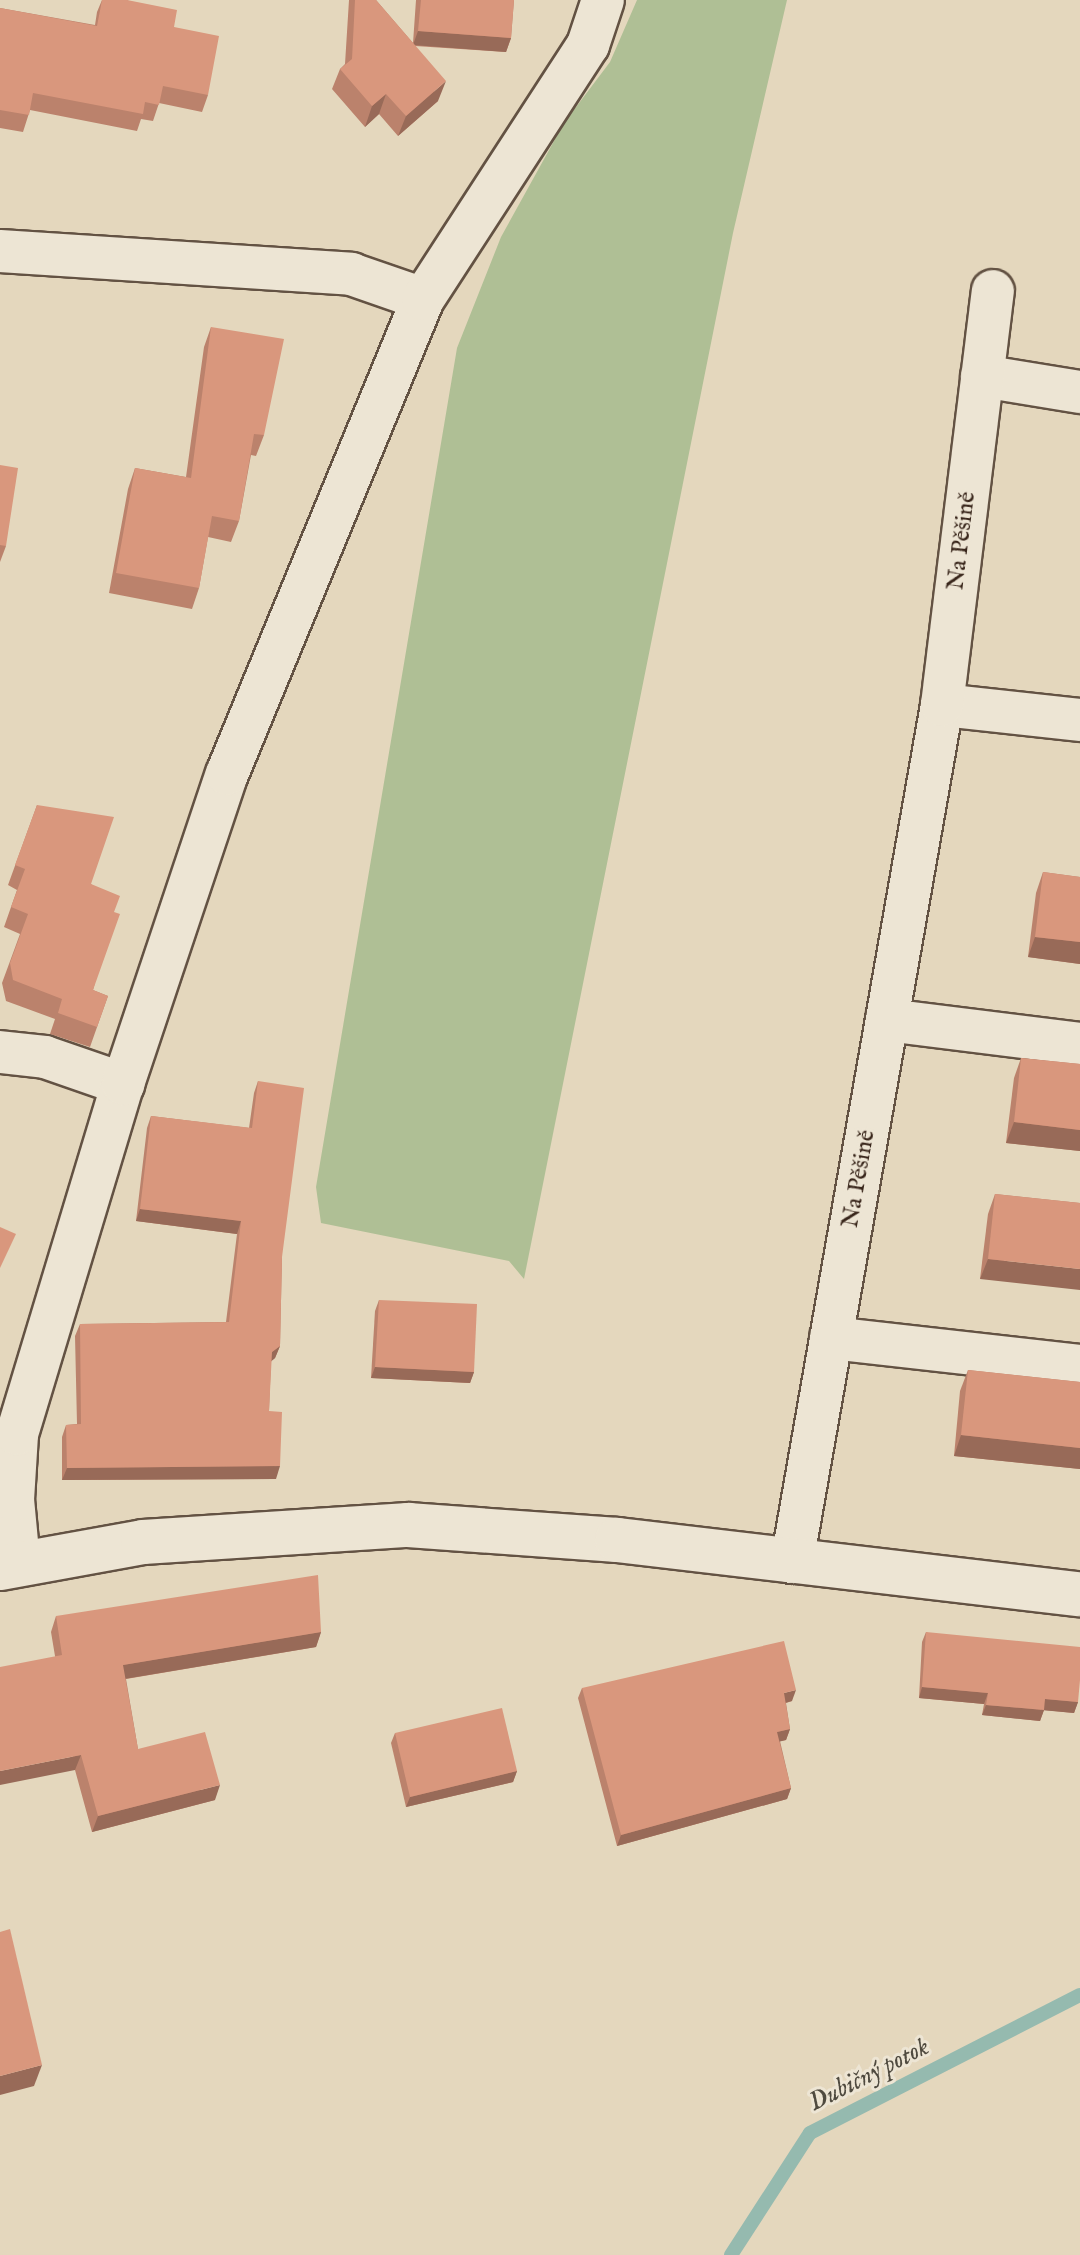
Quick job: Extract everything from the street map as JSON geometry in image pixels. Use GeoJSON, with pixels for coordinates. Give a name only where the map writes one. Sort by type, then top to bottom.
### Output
{"type":"FeatureCollection","features":[{"type":"Feature","properties":{"kind":"main road"},"geometry":{"type":"LineString","coordinates":[[9,1566],[143,1542],[408,1525],[617,1540],[1080,1594]]}},
{"type":"Feature","properties":{"kind":"street"},"geometry":{"type":"LineString","coordinates":[[9,1566],[17,1434],[123,1084],[227,774],[423,299],[588,45],[603,0]]}},
{"type":"Feature","properties":{"kind":"street"},"geometry":{"type":"LineString","coordinates":[[0,251],[351,274],[423,299]]}},
{"type":"Feature","properties":{"kind":"street","name":"Na Pěšině"},"geometry":{"type":"LineString","coordinates":[[792,1562],[942,705],[993,291]]}},
{"type":"Feature","properties":{"kind":"street"},"geometry":{"type":"LineString","coordinates":[[982,376],[1080,392]]}},
{"type":"Feature","properties":{"kind":"street"},"geometry":{"type":"LineString","coordinates":[[942,705],[1080,720]]}},
{"type":"Feature","properties":{"kind":"street"},"geometry":{"type":"LineString","coordinates":[[887,1020],[1080,1044]]}},
{"type":"Feature","properties":{"kind":"street"},"geometry":{"type":"LineString","coordinates":[[0,1052],[45,1057],[123,1084]]}},
{"type":"Feature","properties":{"kind":"street"},"geometry":{"type":"LineString","coordinates":[[831,1338],[1080,1366]]}},
{"type":"Feature","properties":{"kind":"green space"},"geometry":{"type":"Polygon","coordinates":[[[637,0],[787,0],[733,233],[524,1279],[509,1261],[321,1223],[316,1187],[457,348],[501,237],[564,123],[610,62],[637,0]]]}},
{"type":"Feature","properties":{"kind":"building"},"geometry":{"type":"Polygon","coordinates":[[[102,0],[127,0],[177,10],[174,27],[219,36],[208,95],[163,86],[159,105],[145,102],[143,114],[33,93],[29,115],[0,110],[0,8],[97,26],[102,0]]]}},
{"type":"Feature","properties":{"kind":"building"},"geometry":{"type":"Polygon","coordinates":[[[355,0],[376,0],[446,81],[406,116],[386,94],[372,106],[340,69],[352,59],[355,0]]]}},
{"type":"Feature","properties":{"kind":"building"},"geometry":{"type":"Polygon","coordinates":[[[421,0],[514,0],[511,38],[418,31],[421,0]]]}},
{"type":"Feature","properties":{"kind":"building"},"geometry":{"type":"Polygon","coordinates":[[[211,327],[284,339],[264,435],[254,434],[239,521],[212,516],[199,588],[116,573],[135,468],[191,478],[211,327]]]}},
{"type":"Feature","properties":{"kind":"building"},"geometry":{"type":"Polygon","coordinates":[[[0,465],[18,468],[6,546],[0,545],[0,465]]]}},
{"type":"Feature","properties":{"kind":"building"},"geometry":{"type":"Polygon","coordinates":[[[37,805],[114,817],[91,884],[120,896],[114,912],[120,914],[93,990],[108,996],[97,1027],[58,1013],[62,999],[13,980],[10,963],[28,914],[11,907],[25,869],[15,865],[37,805]]]}},
{"type":"Feature","properties":{"kind":"building"},"geometry":{"type":"Polygon","coordinates":[[[1043,872],[1080,877],[1080,942],[1035,937],[1043,872]]]}},
{"type":"Feature","properties":{"kind":"building"},"geometry":{"type":"Polygon","coordinates":[[[1021,1058],[1080,1064],[1080,1130],[1014,1122],[1021,1058]]]}},
{"type":"Feature","properties":{"kind":"building"},"geometry":{"type":"Polygon","coordinates":[[[258,1081],[304,1088],[282,1257],[280,1346],[272,1352],[269,1411],[282,1412],[280,1466],[67,1468],[66,1425],[81,1424],[80,1324],[229,1322],[241,1221],[140,1209],[151,1116],[252,1128],[258,1081]]]}},
{"type":"Feature","properties":{"kind":"building"},"geometry":{"type":"Polygon","coordinates":[[[995,1194],[1080,1203],[1080,1269],[988,1259],[995,1194]]]}},
{"type":"Feature","properties":{"kind":"building"},"geometry":{"type":"Polygon","coordinates":[[[0,1227],[16,1234],[0,1268],[0,1227]]]}},
{"type":"Feature","properties":{"kind":"building"},"geometry":{"type":"Polygon","coordinates":[[[379,1300],[477,1304],[474,1372],[375,1367],[379,1300]]]}},
{"type":"Feature","properties":{"kind":"building"},"geometry":{"type":"Polygon","coordinates":[[[968,1370],[1080,1382],[1080,1448],[961,1435],[968,1370]]]}},
{"type":"Feature","properties":{"kind":"building"},"geometry":{"type":"Polygon","coordinates":[[[318,1575],[321,1632],[123,1665],[138,1749],[205,1732],[220,1785],[98,1816],[81,1755],[0,1771],[0,1667],[62,1655],[56,1616],[318,1575]]]}},
{"type":"Feature","properties":{"kind":"building"},"geometry":{"type":"Polygon","coordinates":[[[926,1632],[1080,1647],[1078,1702],[1045,1699],[1044,1710],[986,1705],[988,1693],[922,1687],[926,1632]]]}},
{"type":"Feature","properties":{"kind":"building"},"geometry":{"type":"Polygon","coordinates":[[[784,1641],[796,1690],[784,1693],[790,1729],[777,1732],[791,1788],[621,1835],[582,1688],[784,1641]]]}},
{"type":"Feature","properties":{"kind":"building"},"geometry":{"type":"Polygon","coordinates":[[[502,1708],[517,1771],[410,1797],[395,1733],[502,1708]]]}},
{"type":"Feature","properties":{"kind":"building"},"geometry":{"type":"Polygon","coordinates":[[[10,1929],[42,2065],[0,2076],[0,1932],[10,1929]]]}},
{"type":"Feature","properties":{"kind":"waterway","name":"Dubičný potok"},"geometry":{"type":"LineString","coordinates":[[731,2255],[810,2133],[1080,1995]]}}]}
